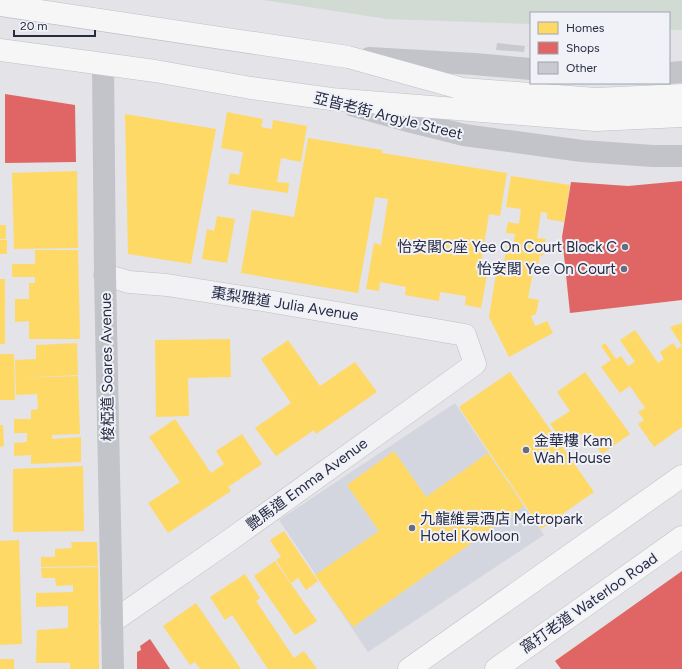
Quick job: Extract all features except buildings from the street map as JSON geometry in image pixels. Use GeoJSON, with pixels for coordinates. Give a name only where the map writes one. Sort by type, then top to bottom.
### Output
{"type":"FeatureCollection","features":[{"type":"Feature","properties":{"kind":"main road"},"geometry":{"type":"LineString","coordinates":[[0,5],[348,57],[463,99],[596,120],[682,116]]}},
{"type":"Feature","properties":{"kind":"main road","name":"亞皆老街 Argyle Street"},"geometry":{"type":"LineString","coordinates":[[0,50],[156,71],[251,88],[331,99]]}},
{"type":"Feature","properties":{"kind":"main road"},"geometry":{"type":"LineString","coordinates":[[331,99],[596,99],[682,95]]}},
{"type":"Feature","properties":{"kind":"main road"},"geometry":{"type":"LineString","coordinates":[[409,669],[682,476]]}},
{"type":"Feature","properties":{"kind":"main road","name":"窩打老道 Waterloo Road"},"geometry":{"type":"LineString","coordinates":[[496,669],[682,537]]}},
{"type":"Feature","properties":{"kind":"street"},"geometry":{"type":"LineString","coordinates":[[348,57],[474,64],[530,69]]}},
{"type":"Feature","properties":{"kind":"street","name":"梭椏道 Soares Avenue"},"geometry":{"type":"LineString","coordinates":[[103,64],[105,275],[113,669]]}},
{"type":"Feature","properties":{"kind":"street"},"geometry":{"type":"LineString","coordinates":[[670,73],[682,72]]}},
{"type":"Feature","properties":{"kind":"street","name":"亞皆老街 Argyle Street"},"geometry":{"type":"LineString","coordinates":[[331,99],[464,135],[582,151],[653,156],[682,156]]}},
{"type":"Feature","properties":{"kind":"street","name":"棗梨雅道 Julia Avenue"},"geometry":{"type":"LineString","coordinates":[[105,275],[129,282],[167,285],[225,294],[465,335]]}},
{"type":"Feature","properties":{"kind":"street","name":"艷馬道 Emma Avenue"},"geometry":{"type":"LineString","coordinates":[[112,622],[475,364],[465,335]]}},
{"type":"Feature","properties":{"kind":"shaded area"},"geometry":{"type":"Polygon","coordinates":[[[263,0],[682,0],[682,30],[670,30],[670,12],[530,12],[530,24],[387,19],[263,0]]]}},
{"type":"Feature","properties":{"kind":"shaded area","name":"九龍維景酒店 Metropark Hotel Kowloon"},"geometry":{"type":"Polygon","coordinates":[[[455,403],[544,535],[368,652],[279,520],[455,403]]]}},
{"type":"Feature","properties":{"kind":"place","name":"怡安閣C座 Yee On Court Block C"},"geometry":{"type":"Point","coordinates":[625,247]}},
{"type":"Feature","properties":{"kind":"place","name":"怡安閣 Yee On Court"},"geometry":{"type":"Point","coordinates":[624,269]}},
{"type":"Feature","properties":{"kind":"place","name":"金華樓 Kam Wah House"},"geometry":{"type":"Point","coordinates":[526,450]}},
{"type":"Feature","properties":{"kind":"place","name":"九龍維景酒店 Metropark Hotel Kowloon"},"geometry":{"type":"Point","coordinates":[412,528]}}]}
